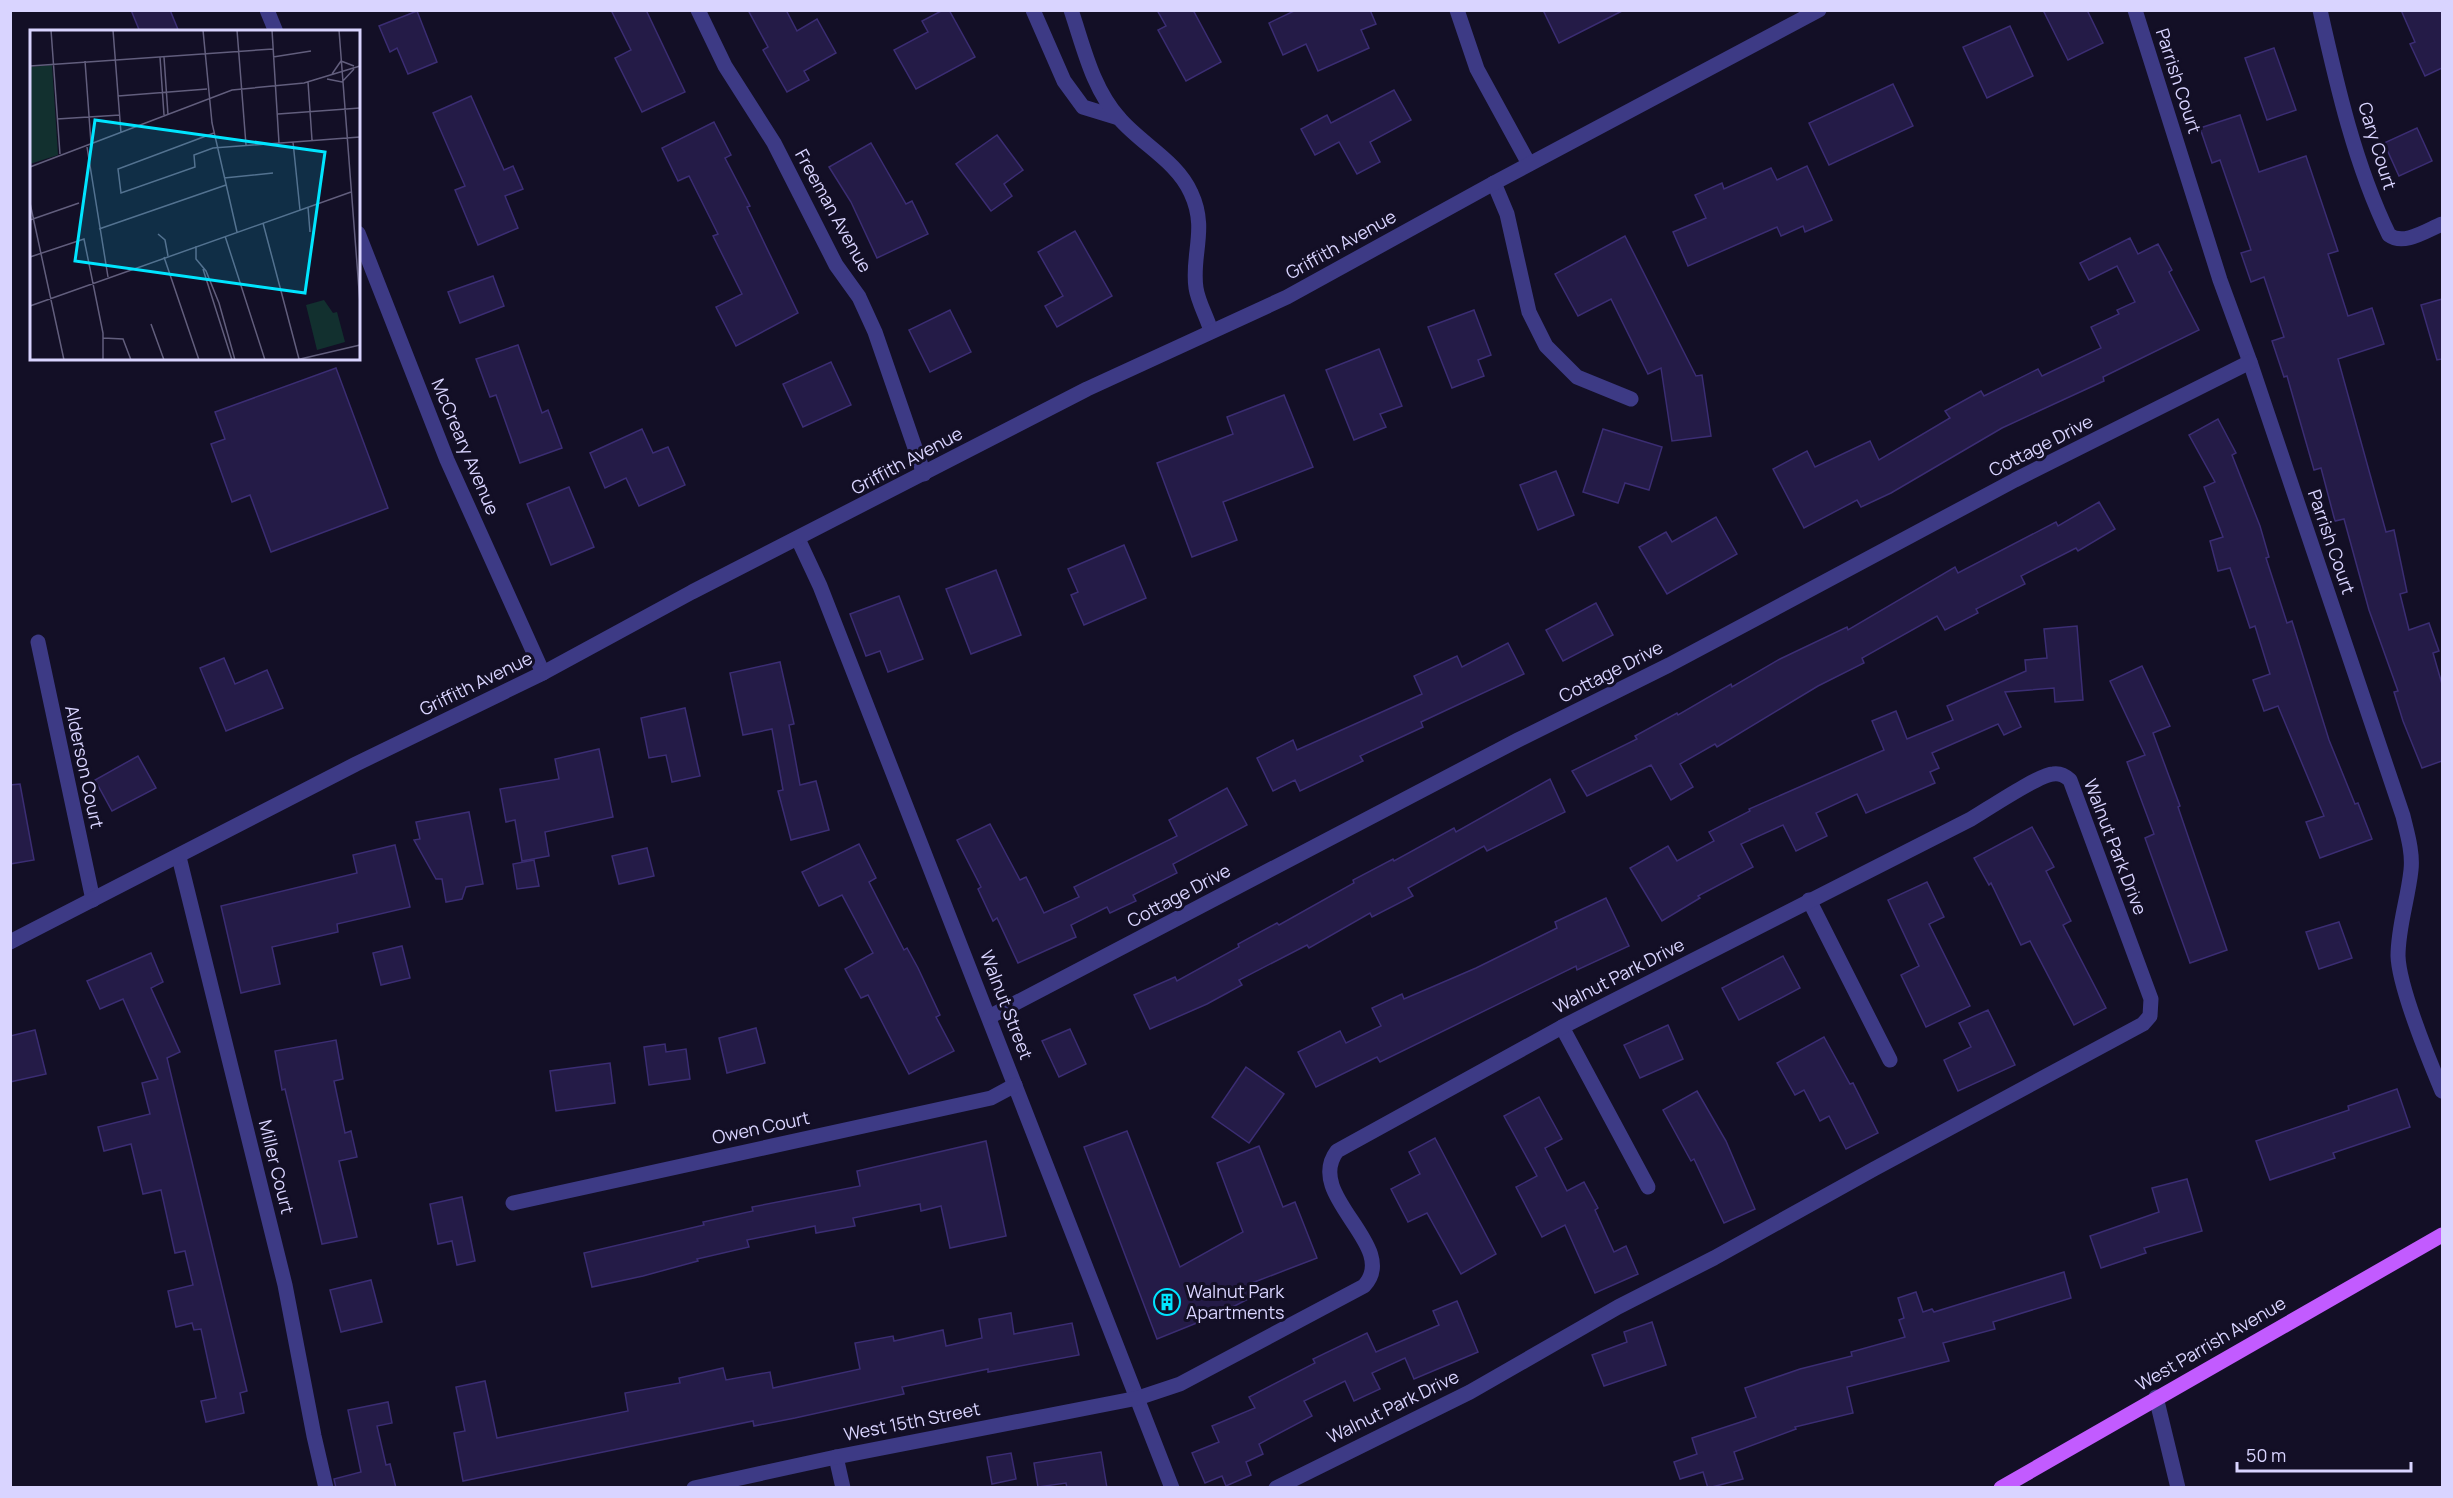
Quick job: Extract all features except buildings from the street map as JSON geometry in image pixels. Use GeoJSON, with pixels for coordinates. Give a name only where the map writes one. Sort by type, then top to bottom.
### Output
{"type":"FeatureCollection","features":[{"type":"Feature","properties":{"kind":"main road","name":"West Parrish Avenue"},"geometry":{"type":"LineString","coordinates":[[2001,1488],[2156,1397],[2442,1235]]}},
{"type":"Feature","properties":{"kind":"street"},"geometry":{"type":"LineString","coordinates":[[267,10],[275,30]]}},
{"type":"Feature","properties":{"kind":"street","name":"Freeman Avenue"},"geometry":{"type":"LineString","coordinates":[[698,10],[725,66],[774,143],[836,265],[859,297],[876,332],[924,474]]}},
{"type":"Feature","properties":{"kind":"street"},"geometry":{"type":"LineString","coordinates":[[1033,10],[1064,81],[1083,107],[1119,118]]}},
{"type":"Feature","properties":{"kind":"street"},"geometry":{"type":"LineString","coordinates":[[1071,10],[1096,85],[1119,118],[1179,173],[1191,193],[1198,213],[1200,234],[1196,287],[1211,331]]}},
{"type":"Feature","properties":{"kind":"street"},"geometry":{"type":"LineString","coordinates":[[1457,10],[1477,69],[1529,164]]}},
{"type":"Feature","properties":{"kind":"street","name":"Griffith Avenue"},"geometry":{"type":"LineString","coordinates":[[10,942],[356,764],[543,673],[692,592],[1087,388],[1287,297],[1529,164],[1819,10]]}},
{"type":"Feature","properties":{"kind":"street","name":"Parrish Court"},"geometry":{"type":"LineString","coordinates":[[2135,10],[2220,280],[2250,362],[2403,816],[2410,843],[2411,868],[2399,938],[2398,959],[2430,1061],[2442,1091]]}},
{"type":"Feature","properties":{"kind":"street","name":"Cary Court"},"geometry":{"type":"LineString","coordinates":[[2320,10],[2334,71],[2370,196],[2389,235],[2395,239],[2404,240],[2442,224]]}},
{"type":"Feature","properties":{"kind":"street"},"geometry":{"type":"LineString","coordinates":[[1494,183],[1508,214],[1529,312],[1546,346],[1577,377],[1630,399]]}},
{"type":"Feature","properties":{"kind":"street","name":"McCreary Avenue"},"geometry":{"type":"LineString","coordinates":[[360,237],[447,460],[543,673]]}},
{"type":"Feature","properties":{"kind":"street","name":"Cottage Drive"},"geometry":{"type":"LineString","coordinates":[[989,1017],[1518,740],[1669,665],[2015,480],[2250,362]]}},
{"type":"Feature","properties":{"kind":"street","name":"Walnut Street"},"geometry":{"type":"LineString","coordinates":[[798,539],[820,586],[1172,1488]]}},
{"type":"Feature","properties":{"kind":"street","name":"Alderson Court"},"geometry":{"type":"LineString","coordinates":[[38,642],[93,900]]}},
{"type":"Feature","properties":{"kind":"street","name":"Walnut Park Drive"},"geometry":{"type":"LineString","coordinates":[[1138,1398],[1180,1384],[1364,1286],[1371,1279],[1372,1268],[1369,1253],[1361,1234],[1332,1189],[1328,1173],[1329,1162],[1337,1152],[1370,1131],[1562,1027],[1971,819],[2037,780],[2051,773],[2062,774],[2070,780],[2151,999],[2150,1016],[2143,1024],[1714,1258],[1618,1306],[1470,1392],[1276,1488]]}},
{"type":"Feature","properties":{"kind":"street","name":"Miller Court"},"geometry":{"type":"LineString","coordinates":[[179,857],[285,1285],[326,1488]]}},
{"type":"Feature","properties":{"kind":"street"},"geometry":{"type":"LineString","coordinates":[[1809,900],[1890,1060]]}},
{"type":"Feature","properties":{"kind":"street"},"geometry":{"type":"LineString","coordinates":[[1562,1027],[1648,1188]]}},
{"type":"Feature","properties":{"kind":"street","name":"Owen Court"},"geometry":{"type":"LineString","coordinates":[[513,1203],[991,1098],[1015,1085]]}},
{"type":"Feature","properties":{"kind":"street"},"geometry":{"type":"LineString","coordinates":[[2156,1397],[2178,1488]]}},
{"type":"Feature","properties":{"kind":"street","name":"West 15th Street"},"geometry":{"type":"LineString","coordinates":[[694,1488],[836,1457],[1138,1398]]}},
{"type":"Feature","properties":{"kind":"street"},"geometry":{"type":"LineString","coordinates":[[836,1457],[843,1488]]}},
{"type":"Feature","properties":{"kind":"place","name":"Walnut Park Apartments"},"geometry":{"type":"Point","coordinates":[1167,1302]}}]}
